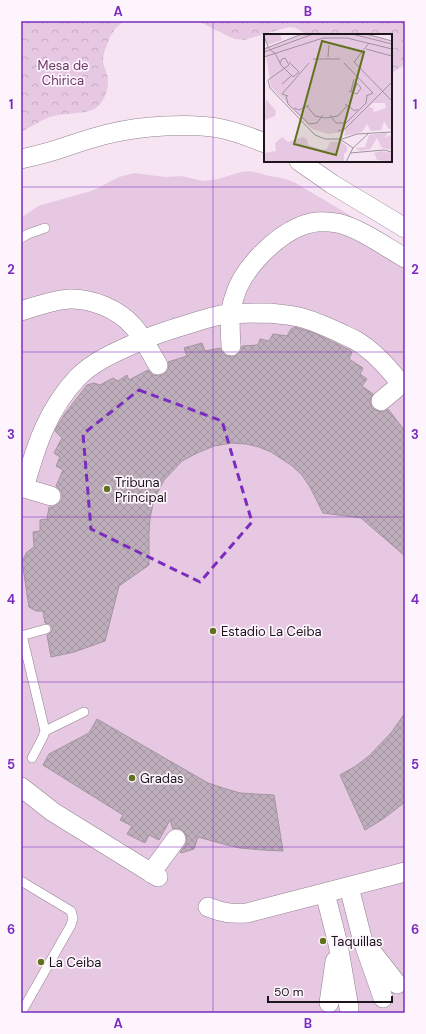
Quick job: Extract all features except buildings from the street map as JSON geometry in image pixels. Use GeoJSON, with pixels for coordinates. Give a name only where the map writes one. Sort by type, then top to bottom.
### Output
{"type":"FeatureCollection","features":[{"type":"Feature","properties":{"kind":"street"},"geometry":{"type":"LineString","coordinates":[[21,159],[113,132],[168,126],[191,125],[219,128],[264,143]]}},
{"type":"Feature","properties":{"kind":"street"},"geometry":{"type":"LineString","coordinates":[[300,162],[332,184],[405,228]]}},
{"type":"Feature","properties":{"kind":"street"},"geometry":{"type":"LineString","coordinates":[[231,346],[231,314],[234,297],[242,278],[261,255],[272,245],[284,235],[302,225],[325,222],[338,223],[369,237],[405,258]]}},
{"type":"Feature","properties":{"kind":"street"},"geometry":{"type":"LineString","coordinates":[[21,311],[69,299],[80,299],[94,302],[121,315],[133,326],[158,365]]}},
{"type":"Feature","properties":{"kind":"street"},"geometry":{"type":"LineString","coordinates":[[51,496],[22,487],[48,418],[54,407],[77,378],[95,363],[109,355],[142,340],[202,320],[220,315],[255,313],[290,315],[325,326],[364,346],[403,382],[381,401]]}},
{"type":"Feature","properties":{"kind":"street"},"geometry":{"type":"LineString","coordinates":[[21,787],[115,857],[154,875],[176,839]]}},
{"type":"Feature","properties":{"kind":"street"},"geometry":{"type":"LineString","coordinates":[[208,907],[220,912],[233,914],[247,912],[405,872]]}},
{"type":"Feature","properties":{"kind":"street"},"geometry":{"type":"LineString","coordinates":[[349,887],[362,938],[383,998]]}},
{"type":"Feature","properties":{"kind":"street"},"geometry":{"type":"LineString","coordinates":[[325,893],[338,944],[349,1008]]}},
{"type":"Feature","properties":{"kind":"street"},"geometry":{"type":"LineString","coordinates":[[362,938],[397,984]]}},
{"type":"Feature","properties":{"kind":"street"},"geometry":{"type":"LineString","coordinates":[[329,1003],[338,944]]}},
{"type":"Feature","properties":{"kind":"lane"},"geometry":{"type":"LineString","coordinates":[[21,238],[45,228]]}},
{"type":"Feature","properties":{"kind":"lane"},"geometry":{"type":"LineString","coordinates":[[32,758],[45,731],[22,636],[46,629]]}},
{"type":"Feature","properties":{"kind":"lane"},"geometry":{"type":"LineString","coordinates":[[45,731],[84,712]]}},
{"type":"Feature","properties":{"kind":"lane"},"geometry":{"type":"LineString","coordinates":[[21,881],[71,911],[73,918],[71,926],[21,1012]]}},
{"type":"Feature","properties":{"kind":"highlighted area"},"geometry":{"type":"Polygon","coordinates":[[[139,390],[222,421],[252,522],[200,582],[91,529],[83,434],[139,390]]]}},
{"type":"Feature","properties":{"kind":"green space","name":"Mesa de Chirica"},"geometry":{"type":"Polygon","coordinates":[[[21,21],[125,21],[113,31],[104,52],[103,62],[108,83],[105,97],[96,108],[82,112],[50,117],[21,132],[21,21]]]}},
{"type":"Feature","properties":{"kind":"green space"},"geometry":{"type":"Polygon","coordinates":[[[198,21],[405,21],[405,64],[392,72],[392,34],[305,34],[296,28],[289,27],[244,40],[235,39],[198,21]]]}},
{"type":"Feature","properties":{"kind":"green space","name":"Estadio La Ceiba"},"geometry":{"type":"Polygon","coordinates":[[[249,171],[294,182],[405,248],[405,1013],[21,1013],[21,218],[38,206],[91,191],[119,177],[134,173],[165,177],[181,176],[203,181],[218,179],[249,171]]]}},
{"type":"Feature","properties":{"kind":"place","name":"Tribuna Principal"},"geometry":{"type":"Point","coordinates":[107,489]}},
{"type":"Feature","properties":{"kind":"place","name":"Estadio La Ceiba"},"geometry":{"type":"Point","coordinates":[213,631]}},
{"type":"Feature","properties":{"kind":"place","name":"Gradas"},"geometry":{"type":"Point","coordinates":[132,778]}},
{"type":"Feature","properties":{"kind":"place","name":"Taquillas"},"geometry":{"type":"Point","coordinates":[323,941]}},
{"type":"Feature","properties":{"kind":"place","name":"La Ceiba"},"geometry":{"type":"Point","coordinates":[41,962]}}]}
